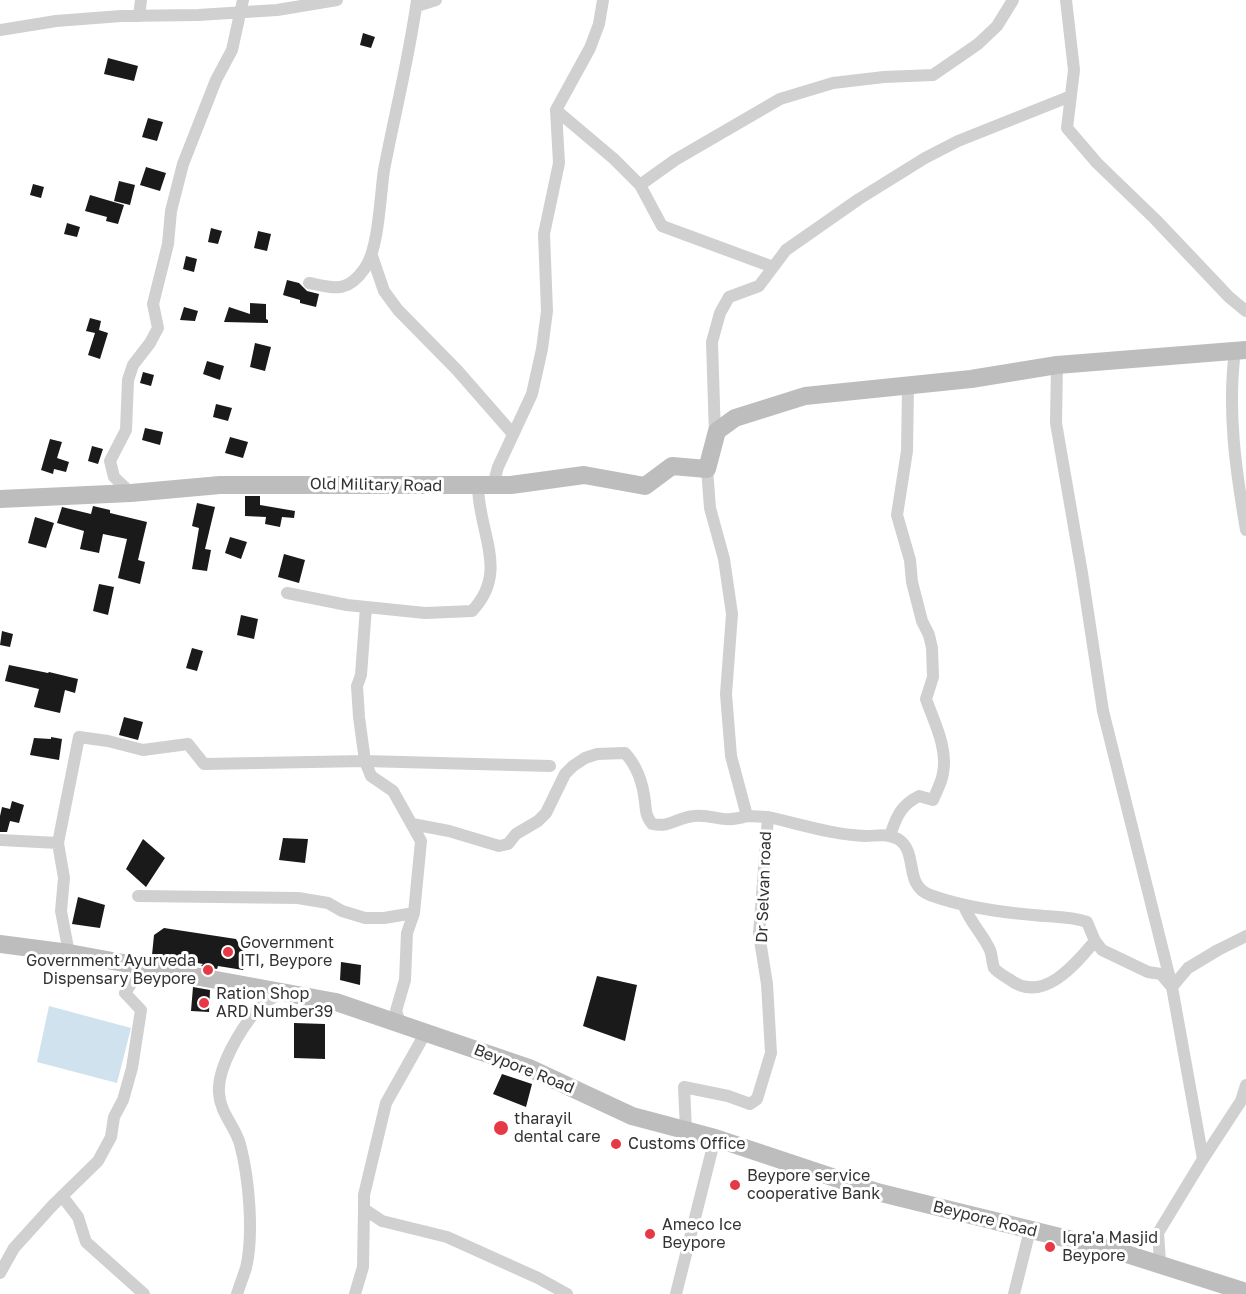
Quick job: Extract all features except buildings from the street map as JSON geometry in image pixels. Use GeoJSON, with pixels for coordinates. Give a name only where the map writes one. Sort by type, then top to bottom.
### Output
{"type":"FeatureCollection","features":[{"type":"Feature","properties":{"kind":"main road"},"geometry":{"type":"LineString","coordinates":[[707,469],[716,435],[735,418],[806,396],[971,379],[1057,365],[1240,350]]}},
{"type":"Feature","properties":{"kind":"main road","name":"Old Military Road"},"geometry":{"type":"LineString","coordinates":[[0,499],[131,493],[220,485],[511,485],[584,475],[645,486],[672,466],[707,469]]}},
{"type":"Feature","properties":{"kind":"main road","name":"Beypore Road"},"geometry":{"type":"LineString","coordinates":[[0,944],[69,953],[336,1002],[529,1068],[632,1116],[715,1138],[877,1192],[1117,1251],[1246,1292]]}},
{"type":"Feature","properties":{"kind":"street"},"geometry":{"type":"LineString","coordinates":[[139,16],[141,0]]}},
{"type":"Feature","properties":{"kind":"street"},"geometry":{"type":"LineString","coordinates":[[0,30],[56,21],[242,6],[278,10],[337,0]]}},
{"type":"Feature","properties":{"kind":"street"},"geometry":{"type":"LineString","coordinates":[[436,0],[417,3],[408,60],[384,170],[372,256],[384,291],[398,310],[457,370],[513,434]]}},
{"type":"Feature","properties":{"kind":"street"},"geometry":{"type":"LineString","coordinates":[[287,593],[366,607],[426,613],[472,611],[483,599],[492,576],[478,502],[485,485],[498,467],[532,394],[542,349],[547,311],[544,234],[559,163],[556,110],[591,48],[599,24],[603,0]]}},
{"type":"Feature","properties":{"kind":"street"},"geometry":{"type":"LineString","coordinates":[[640,185],[675,159],[780,99],[832,83],[933,75],[997,26],[1013,0]]}},
{"type":"Feature","properties":{"kind":"street"},"geometry":{"type":"LineString","coordinates":[[1066,0],[1074,70],[1067,128],[1097,164],[1155,219],[1229,297],[1246,311]]}},
{"type":"Feature","properties":{"kind":"street"},"geometry":{"type":"LineString","coordinates":[[131,493],[114,477],[110,461],[126,430],[128,380],[133,365],[158,328],[153,304],[168,244],[171,211],[188,153],[216,80],[232,50],[242,6]]}},
{"type":"Feature","properties":{"kind":"street"},"geometry":{"type":"LineString","coordinates":[[716,435],[712,342],[720,313],[729,297],[759,286],[786,250],[817,227],[925,158],[958,141],[1071,96]]}},
{"type":"Feature","properties":{"kind":"street"},"geometry":{"type":"LineString","coordinates":[[556,110],[614,159],[640,185],[662,226],[773,267]]}},
{"type":"Feature","properties":{"kind":"street"},"geometry":{"type":"LineString","coordinates":[[309,283],[334,289],[343,286],[356,279],[372,256]]}},
{"type":"Feature","properties":{"kind":"street"},"geometry":{"type":"LineString","coordinates":[[1240,350],[1231,376],[1235,465],[1246,530]]}},
{"type":"Feature","properties":{"kind":"street"},"geometry":{"type":"LineString","coordinates":[[1057,365],[1056,423],[1103,711],[1172,987],[1203,1159]]}},
{"type":"Feature","properties":{"kind":"street"},"geometry":{"type":"LineString","coordinates":[[890,836],[899,811],[907,802],[919,796],[933,800],[944,773],[943,753],[936,719],[926,699],[933,677],[932,648],[922,621],[912,582],[910,560],[897,515],[907,451],[908,386]]}},
{"type":"Feature","properties":{"kind":"street","name":"Dr Selvan road"},"geometry":{"type":"LineString","coordinates":[[686,1130],[684,1087],[728,1096],[750,1104],[757,1099],[771,1053],[767,984],[759,933],[768,817],[747,816],[731,756],[726,694],[732,614],[724,560],[710,508],[707,469]]}},
{"type":"Feature","properties":{"kind":"street"},"geometry":{"type":"LineString","coordinates":[[355,1294],[363,1267],[364,1195],[386,1103],[424,1031],[400,1022],[396,1011],[405,980],[407,933],[414,913],[422,841],[393,791],[371,776],[365,761],[357,686],[361,675],[366,607]]}},
{"type":"Feature","properties":{"kind":"street"},"geometry":{"type":"LineString","coordinates":[[69,953],[62,911],[64,878],[58,843],[79,737],[108,741],[143,750],[188,744],[204,764],[365,761],[550,766]]}},
{"type":"Feature","properties":{"kind":"street"},"geometry":{"type":"LineString","coordinates":[[412,824],[449,831],[498,846],[508,844],[516,834],[538,821],[546,813],[566,774],[573,766],[597,754],[625,753],[634,763],[641,782],[646,816],[652,825],[663,826],[691,816],[733,820],[747,816]]}},
{"type":"Feature","properties":{"kind":"street"},"geometry":{"type":"LineString","coordinates":[[768,817],[825,831],[866,836],[890,836],[899,839],[908,851],[912,875],[927,894],[964,906],[1029,915],[1074,918],[1087,922],[1095,941],[1102,950],[1148,972],[1161,974],[1172,987]]}},
{"type":"Feature","properties":{"kind":"street"},"geometry":{"type":"LineString","coordinates":[[0,840],[58,843]]}},
{"type":"Feature","properties":{"kind":"street"},"geometry":{"type":"LineString","coordinates":[[138,896],[298,898],[328,903],[365,918],[384,918],[414,913]]}},
{"type":"Feature","properties":{"kind":"street"},"geometry":{"type":"LineString","coordinates":[[964,906],[969,920],[989,949],[995,969],[1016,985],[1033,988],[1052,983],[1074,966],[1095,941]]}},
{"type":"Feature","properties":{"kind":"street"},"geometry":{"type":"LineString","coordinates":[[1172,987],[1188,968],[1246,936]]}},
{"type":"Feature","properties":{"kind":"street"},"geometry":{"type":"LineString","coordinates":[[0,1273],[14,1248],[98,1161],[111,1137],[114,1117],[123,1100],[132,1068],[141,1010],[125,993],[142,967]]}},
{"type":"Feature","properties":{"kind":"street"},"geometry":{"type":"LineString","coordinates":[[237,1294],[246,1266],[249,1221],[247,1192],[239,1142],[224,1114],[219,1094],[220,1074],[231,1047],[256,1010],[282,992]]}},
{"type":"Feature","properties":{"kind":"street"},"geometry":{"type":"LineString","coordinates":[[1176,1270],[1160,1262],[1158,1233],[1241,1101],[1246,1085]]}},
{"type":"Feature","properties":{"kind":"street"},"geometry":{"type":"LineString","coordinates":[[676,1294],[715,1138]]}},
{"type":"Feature","properties":{"kind":"street"},"geometry":{"type":"LineString","coordinates":[[62,1196],[78,1218],[86,1242],[144,1294]]}},
{"type":"Feature","properties":{"kind":"street"},"geometry":{"type":"LineString","coordinates":[[364,1209],[382,1221],[447,1237],[538,1278],[567,1294]]}},
{"type":"Feature","properties":{"kind":"street"},"geometry":{"type":"LineString","coordinates":[[1014,1294],[1030,1230]]}},
{"type":"Feature","properties":{"kind":"water"},"geometry":{"type":"Polygon","coordinates":[[[49,1006],[131,1028],[117,1083],[37,1062],[49,1006]]]}},
{"type":"Feature","properties":{"kind":"place","name":"Government ITI, Beypore"},"geometry":{"type":"Point","coordinates":[228,952]}},
{"type":"Feature","properties":{"kind":"place","name":"Government Ayurveda Dispensary Beypore"},"geometry":{"type":"Point","coordinates":[208,970]}},
{"type":"Feature","properties":{"kind":"place","name":"Ration Shop ARD Number39"},"geometry":{"type":"Point","coordinates":[204,1003]}},
{"type":"Feature","properties":{"kind":"place","name":"tharayil dental care"},"geometry":{"type":"Point","coordinates":[501,1128]}},
{"type":"Feature","properties":{"kind":"place","name":"Customs Office"},"geometry":{"type":"Point","coordinates":[616,1144]}},
{"type":"Feature","properties":{"kind":"place","name":"Beypore service cooperative Bank"},"geometry":{"type":"Point","coordinates":[735,1185]}},
{"type":"Feature","properties":{"kind":"place","name":"Ameco Ice Beypore"},"geometry":{"type":"Point","coordinates":[650,1234]}},
{"type":"Feature","properties":{"kind":"place","name":"Iqra'a Masjid Beypore"},"geometry":{"type":"Point","coordinates":[1050,1247]}}]}
